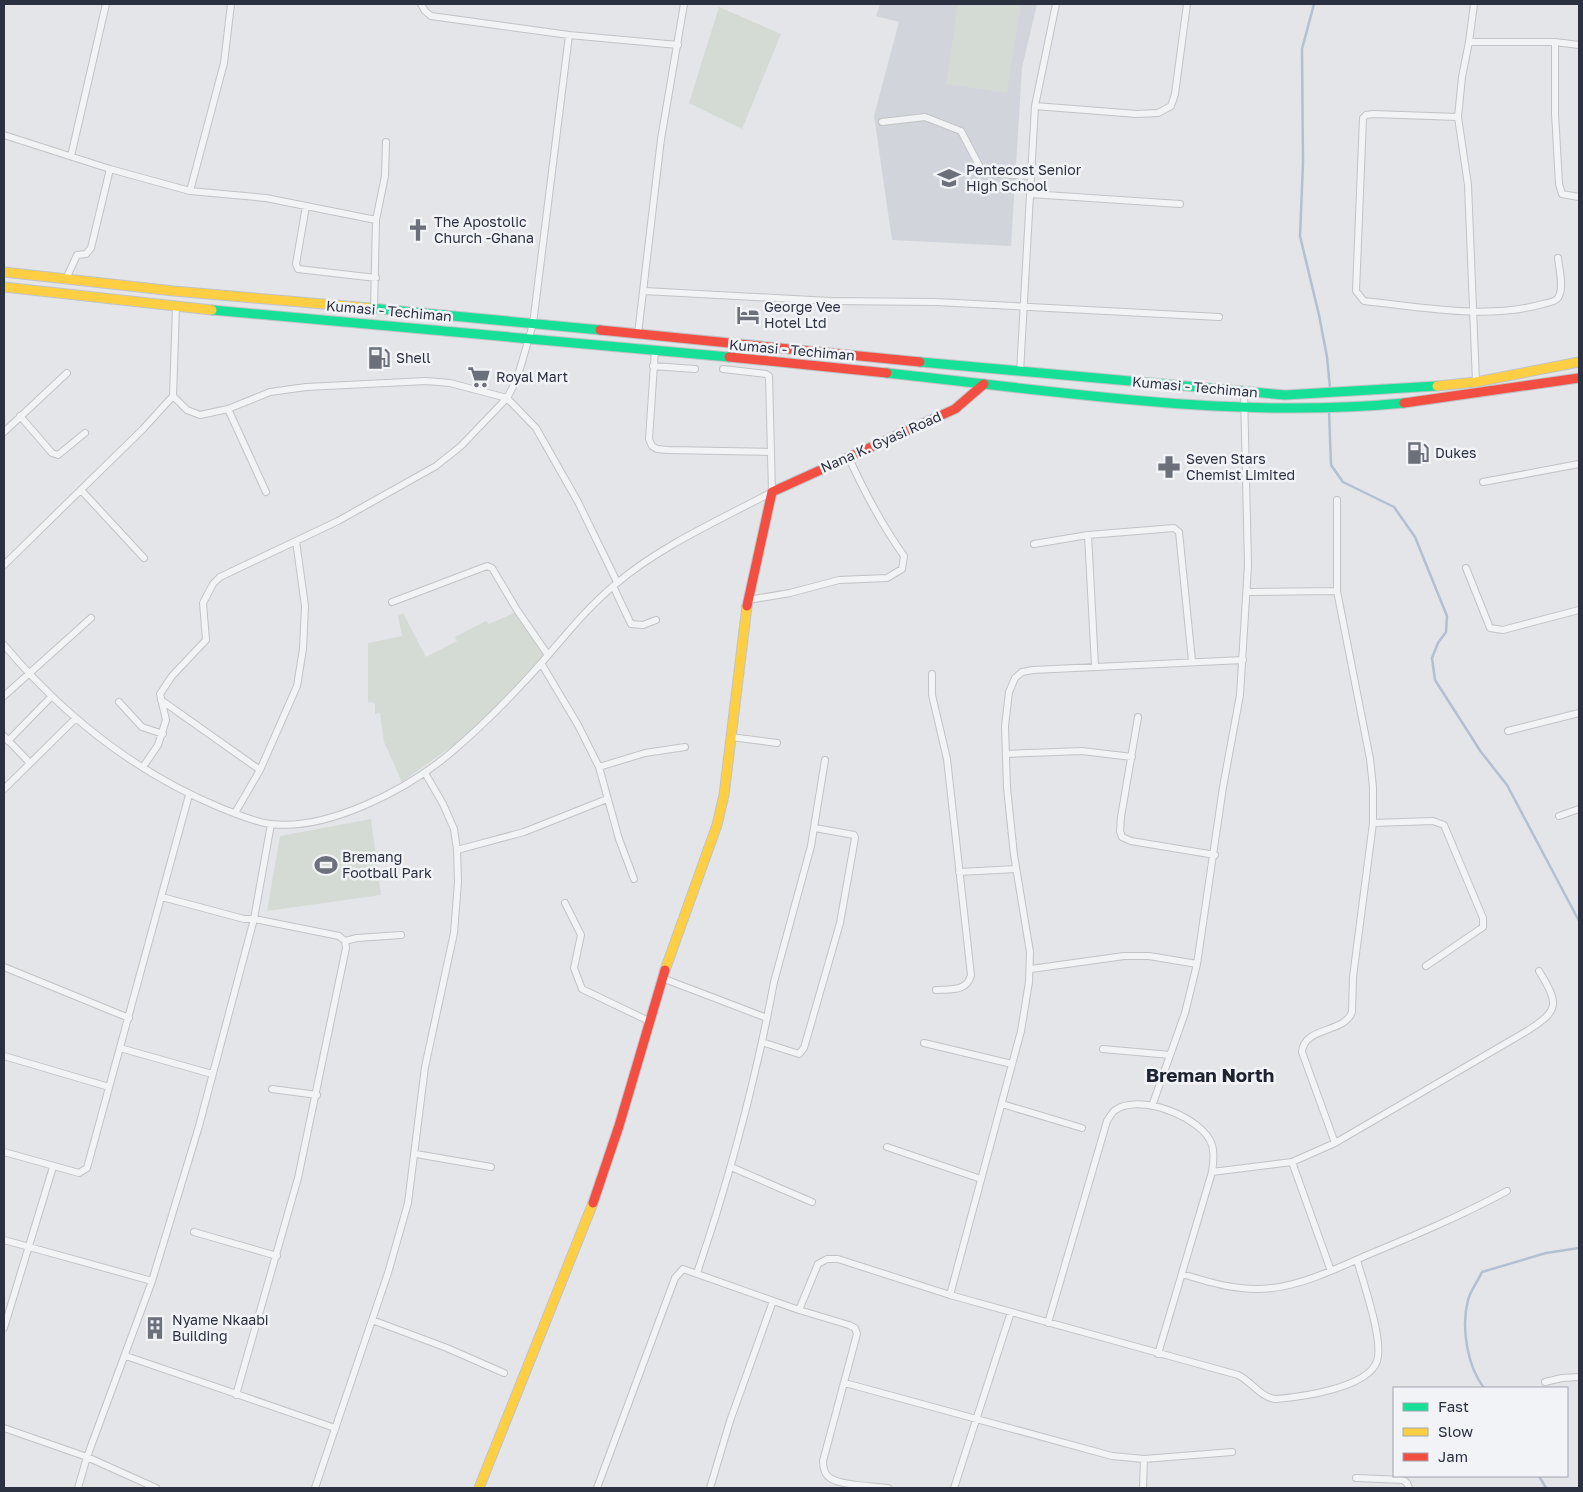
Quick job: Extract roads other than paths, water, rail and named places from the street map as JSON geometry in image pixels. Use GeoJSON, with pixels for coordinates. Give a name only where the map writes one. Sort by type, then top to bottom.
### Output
{"type":"FeatureCollection","features":[{"type":"Feature","properties":{"kind":"main road","name":"Kumasi - Techiman"},"geometry":{"type":"LineString","coordinates":[[4,272],[638,336],[1244,392],[1320,394],[1476,382],[1579,362]]}},
{"type":"Feature","properties":{"kind":"main road"},"geometry":{"type":"LineString","coordinates":[[4,287],[176,307],[655,350],[984,384],[1080,396],[1244,407],[1339,408],[1396,405],[1470,396],[1579,378]]}},
{"type":"Feature","properties":{"kind":"main road","name":"Nana K. Gyasi Road"},"geometry":{"type":"LineString","coordinates":[[772,492],[954,409],[984,384]]}},
{"type":"Feature","properties":{"kind":"main road"},"geometry":{"type":"LineString","coordinates":[[479,1488],[589,1216],[619,1126],[662,978],[716,825],[724,795],[737,663],[748,600],[772,492]]}},
{"type":"Feature","properties":{"kind":"street"},"geometry":{"type":"LineString","coordinates":[[71,156],[106,4]]}},
{"type":"Feature","properties":{"kind":"street"},"geometry":{"type":"LineString","coordinates":[[190,191],[224,63],[231,4]]}},
{"type":"Feature","properties":{"kind":"street"},"geometry":{"type":"LineString","coordinates":[[421,4],[425,11],[432,16],[569,35],[678,45]]}},
{"type":"Feature","properties":{"kind":"street"},"geometry":{"type":"LineString","coordinates":[[638,336],[661,139],[684,4]]}},
{"type":"Feature","properties":{"kind":"street"},"geometry":{"type":"LineString","coordinates":[[1020,372],[1035,106],[1056,4]]}},
{"type":"Feature","properties":{"kind":"street"},"geometry":{"type":"LineString","coordinates":[[1035,106],[1137,114],[1158,113],[1171,106],[1175,94],[1186,4]]}},
{"type":"Feature","properties":{"kind":"street"},"geometry":{"type":"LineString","coordinates":[[1474,4],[1462,77],[1458,118],[1468,185],[1476,382]]}},
{"type":"Feature","properties":{"kind":"street"},"geometry":{"type":"LineString","coordinates":[[143,767],[163,734],[166,720],[160,699],[163,687],[206,640],[203,603],[213,584],[231,570],[296,542],[338,521],[436,466],[461,446],[507,398],[517,379],[533,324],[569,35]]}},
{"type":"Feature","properties":{"kind":"street"},"geometry":{"type":"LineString","coordinates":[[1469,42],[1555,42],[1579,45]]}},
{"type":"Feature","properties":{"kind":"street"},"geometry":{"type":"LineString","coordinates":[[1555,42],[1555,113],[1559,184],[1562,194],[1579,197]]}},
{"type":"Feature","properties":{"kind":"street"},"geometry":{"type":"LineString","coordinates":[[1458,118],[1373,114],[1366,115],[1363,118],[1356,291],[1364,301],[1474,311],[1528,308],[1555,301],[1560,290],[1558,258]]}},
{"type":"Feature","properties":{"kind":"street"},"geometry":{"type":"LineString","coordinates":[[882,122],[925,117],[961,131],[983,174],[1031,176]]}},
{"type":"Feature","properties":{"kind":"street"},"geometry":{"type":"LineString","coordinates":[[4,135],[110,170],[190,191],[266,198],[376,220]]}},
{"type":"Feature","properties":{"kind":"street"},"geometry":{"type":"LineString","coordinates":[[374,310],[376,220],[385,176],[386,142]]}},
{"type":"Feature","properties":{"kind":"street"},"geometry":{"type":"LineString","coordinates":[[66,279],[77,255],[86,254],[91,248],[110,170]]}},
{"type":"Feature","properties":{"kind":"street"},"geometry":{"type":"LineString","coordinates":[[1030,194],[1180,204]]}},
{"type":"Feature","properties":{"kind":"street"},"geometry":{"type":"LineString","coordinates":[[306,206],[296,264],[298,269],[376,278]]}},
{"type":"Feature","properties":{"kind":"street"},"geometry":{"type":"LineString","coordinates":[[644,291],[830,301],[936,302],[1218,317]]}},
{"type":"Feature","properties":{"kind":"street"},"geometry":{"type":"LineString","coordinates":[[4,565],[173,396],[176,307]]}},
{"type":"Feature","properties":{"kind":"street"},"geometry":{"type":"LineString","coordinates":[[655,350],[650,439],[652,446],[662,449],[771,452]]}},
{"type":"Feature","properties":{"kind":"street"},"geometry":{"type":"LineString","coordinates":[[654,366],[695,369]]}},
{"type":"Feature","properties":{"kind":"street"},"geometry":{"type":"LineString","coordinates":[[4,647],[50,698],[76,719],[143,767],[189,795],[235,813],[271,824],[312,821],[353,810],[389,795],[425,773],[448,755],[483,723],[615,584],[684,540],[772,492],[769,376],[766,374],[723,369]]}},
{"type":"Feature","properties":{"kind":"street"},"geometry":{"type":"LineString","coordinates":[[4,432],[67,373]]}},
{"type":"Feature","properties":{"kind":"street"},"geometry":{"type":"LineString","coordinates":[[173,396],[187,410],[200,415],[228,409],[270,392],[288,388],[426,381],[467,386],[507,398],[536,428],[578,502],[631,624],[643,625],[656,620]]}},
{"type":"Feature","properties":{"kind":"street"},"geometry":{"type":"LineString","coordinates":[[1152,1106],[1187,1004],[1198,964],[1215,855],[1223,787],[1240,695],[1248,592],[1244,392]]}},
{"type":"Feature","properties":{"kind":"street"},"geometry":{"type":"LineString","coordinates":[[228,409],[266,492]]}},
{"type":"Feature","properties":{"kind":"street"},"geometry":{"type":"LineString","coordinates":[[20,416],[52,453],[58,455],[85,433]]}},
{"type":"Feature","properties":{"kind":"street"},"geometry":{"type":"LineString","coordinates":[[748,600],[790,593],[839,580],[887,578],[902,569],[904,556],[867,496],[848,456]]}},
{"type":"Feature","properties":{"kind":"street"},"geometry":{"type":"LineString","coordinates":[[1483,482],[1579,464]]}},
{"type":"Feature","properties":{"kind":"street"},"geometry":{"type":"LineString","coordinates":[[81,490],[144,558]]}},
{"type":"Feature","properties":{"kind":"street"},"geometry":{"type":"LineString","coordinates":[[1334,1143],[1302,1052],[1303,1044],[1307,1039],[1342,1023],[1350,1017],[1352,1012],[1353,977],[1373,823],[1370,759],[1338,591],[1337,500]]}},
{"type":"Feature","properties":{"kind":"street"},"geometry":{"type":"LineString","coordinates":[[1034,544],[1088,535],[1174,528],[1179,532],[1192,662]]}},
{"type":"Feature","properties":{"kind":"street"},"geometry":{"type":"LineString","coordinates":[[1088,535],[1095,666]]}},
{"type":"Feature","properties":{"kind":"street"},"geometry":{"type":"LineString","coordinates":[[235,813],[260,770],[297,686],[303,649],[305,606],[296,542]]}},
{"type":"Feature","properties":{"kind":"street"},"geometry":{"type":"LineString","coordinates":[[392,602],[487,566],[492,568],[517,610],[548,655]]}},
{"type":"Feature","properties":{"kind":"street"},"geometry":{"type":"LineString","coordinates":[[1466,568],[1490,628],[1503,630],[1579,610]]}},
{"type":"Feature","properties":{"kind":"street"},"geometry":{"type":"LineString","coordinates":[[1248,592],[1338,591]]}},
{"type":"Feature","properties":{"kind":"street"},"geometry":{"type":"LineString","coordinates":[[4,696],[91,618]]}},
{"type":"Feature","properties":{"kind":"street"},"geometry":{"type":"LineString","coordinates":[[950,1295],[1021,1030],[1031,969],[1030,952],[1016,869],[1007,788],[1005,726],[1009,692],[1015,678],[1022,672],[1033,670],[1243,660]]}},
{"type":"Feature","properties":{"kind":"street"},"geometry":{"type":"LineString","coordinates":[[541,663],[578,725],[599,767],[619,839],[634,879]]}},
{"type":"Feature","properties":{"kind":"street"},"geometry":{"type":"LineString","coordinates":[[932,674],[932,695],[947,759],[971,975],[970,982],[964,988],[936,990]]}},
{"type":"Feature","properties":{"kind":"street"},"geometry":{"type":"LineString","coordinates":[[30,763],[6,738],[50,698]]}},
{"type":"Feature","properties":{"kind":"street"},"geometry":{"type":"LineString","coordinates":[[160,699],[260,770]]}},
{"type":"Feature","properties":{"kind":"street"},"geometry":{"type":"LineString","coordinates":[[119,702],[142,726],[163,734]]}},
{"type":"Feature","properties":{"kind":"street"},"geometry":{"type":"LineString","coordinates":[[1508,731],[1579,713]]}},
{"type":"Feature","properties":{"kind":"street"},"geometry":{"type":"LineString","coordinates":[[1138,717],[1121,817],[1120,831],[1122,837],[1131,841],[1215,855]]}},
{"type":"Feature","properties":{"kind":"street"},"geometry":{"type":"LineString","coordinates":[[4,789],[76,719]]}},
{"type":"Feature","properties":{"kind":"street"},"geometry":{"type":"LineString","coordinates":[[731,737],[777,743]]}},
{"type":"Feature","properties":{"kind":"street"},"geometry":{"type":"LineString","coordinates":[[599,767],[645,753],[685,747]]}},
{"type":"Feature","properties":{"kind":"street"},"geometry":{"type":"LineString","coordinates":[[1006,754],[1082,751],[1132,757]]}},
{"type":"Feature","properties":{"kind":"street"},"geometry":{"type":"LineString","coordinates":[[697,1273],[731,1167],[762,1042],[774,982],[815,828],[825,760]]}},
{"type":"Feature","properties":{"kind":"street"},"geometry":{"type":"LineString","coordinates":[[315,1488],[372,1320],[408,1203],[416,1154],[425,1067],[454,933],[457,850],[454,829],[443,804],[425,773]]}},
{"type":"Feature","properties":{"kind":"street"},"geometry":{"type":"LineString","coordinates":[[4,1152],[79,1173],[87,1168],[189,795]]}},
{"type":"Feature","properties":{"kind":"street"},"geometry":{"type":"LineString","coordinates":[[457,850],[542,826],[607,799]]}},
{"type":"Feature","properties":{"kind":"street"},"geometry":{"type":"LineString","coordinates":[[1559,816],[1579,809]]}},
{"type":"Feature","properties":{"kind":"street"},"geometry":{"type":"LineString","coordinates":[[1373,823],[1433,821],[1444,825],[1482,918],[1483,927],[1426,966]]}},
{"type":"Feature","properties":{"kind":"street"},"geometry":{"type":"LineString","coordinates":[[78,1488],[87,1457],[126,1356],[152,1281],[212,1074],[254,919],[271,824]]}},
{"type":"Feature","properties":{"kind":"street"},"geometry":{"type":"LineString","coordinates":[[762,1042],[799,1054],[804,1048],[840,924],[855,838],[854,835],[815,828]]}},
{"type":"Feature","properties":{"kind":"street"},"geometry":{"type":"LineString","coordinates":[[959,872],[1016,869]]}},
{"type":"Feature","properties":{"kind":"street"},"geometry":{"type":"LineString","coordinates":[[162,897],[244,919],[254,919],[339,936],[345,941],[346,948],[317,1095],[298,1178],[236,1395]]}},
{"type":"Feature","properties":{"kind":"street"},"geometry":{"type":"LineString","coordinates":[[564,903],[581,935],[574,968],[582,989],[649,1021]]}},
{"type":"Feature","properties":{"kind":"street"},"geometry":{"type":"LineString","coordinates":[[345,941],[357,938],[401,935]]}},
{"type":"Feature","properties":{"kind":"street"},"geometry":{"type":"LineString","coordinates":[[1031,969],[1132,956],[1169,958],[1198,964]]}},
{"type":"Feature","properties":{"kind":"street"},"geometry":{"type":"LineString","coordinates":[[4,967],[129,1018]]}},
{"type":"Feature","properties":{"kind":"street"},"geometry":{"type":"LineString","coordinates":[[1212,1172],[1292,1162],[1334,1143],[1546,1019],[1551,1013],[1554,1001],[1553,994],[1539,971]]}},
{"type":"Feature","properties":{"kind":"street"},"geometry":{"type":"LineString","coordinates":[[662,978],[767,1018]]}},
{"type":"Feature","properties":{"kind":"street"},"geometry":{"type":"LineString","coordinates":[[924,1043],[1012,1064]]}},
{"type":"Feature","properties":{"kind":"street"},"geometry":{"type":"LineString","coordinates":[[120,1048],[212,1074]]}},
{"type":"Feature","properties":{"kind":"street"},"geometry":{"type":"LineString","coordinates":[[1103,1049],[1170,1055]]}},
{"type":"Feature","properties":{"kind":"street"},"geometry":{"type":"LineString","coordinates":[[4,1056],[109,1087]]}},
{"type":"Feature","properties":{"kind":"street"},"geometry":{"type":"LineString","coordinates":[[272,1089],[317,1095]]}},
{"type":"Feature","properties":{"kind":"street"},"geometry":{"type":"LineString","coordinates":[[1002,1104],[1082,1128]]}},
{"type":"Feature","properties":{"kind":"street"},"geometry":{"type":"LineString","coordinates":[[1048,1323],[1107,1121],[1114,1111],[1126,1106],[1152,1106],[1173,1112],[1192,1122],[1207,1136],[1212,1145],[1214,1156],[1212,1172],[1158,1354]]}},
{"type":"Feature","properties":{"kind":"street"},"geometry":{"type":"LineString","coordinates":[[887,1147],[981,1179]]}},
{"type":"Feature","properties":{"kind":"street"},"geometry":{"type":"LineString","coordinates":[[416,1154],[491,1167]]}},
{"type":"Feature","properties":{"kind":"street"},"geometry":{"type":"LineString","coordinates":[[1292,1162],[1331,1270]]}},
{"type":"Feature","properties":{"kind":"street"},"geometry":{"type":"LineString","coordinates":[[4,1328],[30,1248],[53,1167]]}},
{"type":"Feature","properties":{"kind":"street"},"geometry":{"type":"LineString","coordinates":[[731,1167],[812,1202]]}},
{"type":"Feature","properties":{"kind":"street"},"geometry":{"type":"LineString","coordinates":[[1182,1274],[1211,1283],[1242,1288],[1273,1288],[1357,1260],[1459,1216],[1507,1191]]}},
{"type":"Feature","properties":{"kind":"street"},"geometry":{"type":"LineString","coordinates":[[194,1232],[276,1256]]}},
{"type":"Feature","properties":{"kind":"street"},"geometry":{"type":"LineString","coordinates":[[4,1240],[152,1281]]}},
{"type":"Feature","properties":{"kind":"street"},"geometry":{"type":"LineString","coordinates":[[799,1310],[818,1264],[827,1259],[838,1258],[950,1295],[1238,1375],[1250,1382],[1269,1399],[1319,1392],[1352,1382],[1371,1370],[1377,1363],[1377,1337],[1357,1260]]}},
{"type":"Feature","properties":{"kind":"street"},"geometry":{"type":"LineString","coordinates":[[597,1488],[675,1278],[683,1269],[855,1328],[858,1334],[823,1461],[824,1470],[830,1479],[888,1488]]}},
{"type":"Feature","properties":{"kind":"street"},"geometry":{"type":"LineString","coordinates":[[710,1488],[730,1421],[773,1301]]}},
{"type":"Feature","properties":{"kind":"street"},"geometry":{"type":"LineString","coordinates":[[954,1488],[1011,1312]]}},
{"type":"Feature","properties":{"kind":"street"},"geometry":{"type":"LineString","coordinates":[[372,1320],[447,1348],[504,1373]]}},
{"type":"Feature","properties":{"kind":"street"},"geometry":{"type":"LineString","coordinates":[[126,1356],[335,1428]]}},
{"type":"Feature","properties":{"kind":"street"},"geometry":{"type":"LineString","coordinates":[[1545,1382],[1579,1377]]}},
{"type":"Feature","properties":{"kind":"street"},"geometry":{"type":"LineString","coordinates":[[845,1383],[1112,1456],[1144,1458],[1232,1452]]}},
{"type":"Feature","properties":{"kind":"street"},"geometry":{"type":"LineString","coordinates":[[4,1428],[87,1457],[156,1488]]}},
{"type":"Feature","properties":{"kind":"street"},"geometry":{"type":"LineString","coordinates":[[1143,1488],[1144,1458]]}},
{"type":"Feature","properties":{"kind":"street"},"geometry":{"type":"LineString","coordinates":[[1356,1478],[1403,1480],[1408,1488]]}},
{"type":"Feature","properties":{"kind":"waterway"},"geometry":{"type":"LineString","coordinates":[[1314,4],[1302,49],[1303,163],[1300,236],[1319,315],[1327,357],[1330,388]]}},
{"type":"Feature","properties":{"kind":"waterway"},"geometry":{"type":"LineString","coordinates":[[1329,411],[1331,465],[1343,482],[1394,507],[1415,537],[1447,616],[1446,632],[1438,643],[1432,658],[1435,680],[1481,752],[1507,785],[1579,921]]}},
{"type":"Feature","properties":{"kind":"waterway"},"geometry":{"type":"LineString","coordinates":[[1483,1387],[1473,1369],[1467,1346],[1465,1322],[1469,1297],[1482,1272],[1546,1253],[1579,1248]]}},
{"type":"Feature","properties":{"kind":"waterway"},"geometry":{"type":"LineString","coordinates":[[1540,1477],[1546,1488]]}},
{"type":"Feature","properties":{"kind":"place","name":"Pentecost Senior High School"},"geometry":{"type":"Point","coordinates":[949,178]}},
{"type":"Feature","properties":{"kind":"place","name":"The Apostolic Church -Ghana"},"geometry":{"type":"Point","coordinates":[418,230]}},
{"type":"Feature","properties":{"kind":"place","name":"George Vee Hotel Ltd"},"geometry":{"type":"Point","coordinates":[748,315]}},
{"type":"Feature","properties":{"kind":"place","name":"Shell"},"geometry":{"type":"Point","coordinates":[379,358]}},
{"type":"Feature","properties":{"kind":"place","name":"Royal Mart"},"geometry":{"type":"Point","coordinates":[479,377]}},
{"type":"Feature","properties":{"kind":"place","name":"Dukes"},"geometry":{"type":"Point","coordinates":[1418,453]}},
{"type":"Feature","properties":{"kind":"place","name":"Seven Stars Chemist Limited"},"geometry":{"type":"Point","coordinates":[1169,467]}},
{"type":"Feature","properties":{"kind":"place","name":"Bremang Football Park"},"geometry":{"type":"Point","coordinates":[326,865]}},
{"type":"Feature","properties":{"kind":"place","name":"Nyame Nkaabi Building"},"geometry":{"type":"Point","coordinates":[155,1328]}},
{"type":"Feature","properties":{"kind":"district","name":"Breman North"},"geometry":{"type":"Point","coordinates":[1210,1075]}}]}
